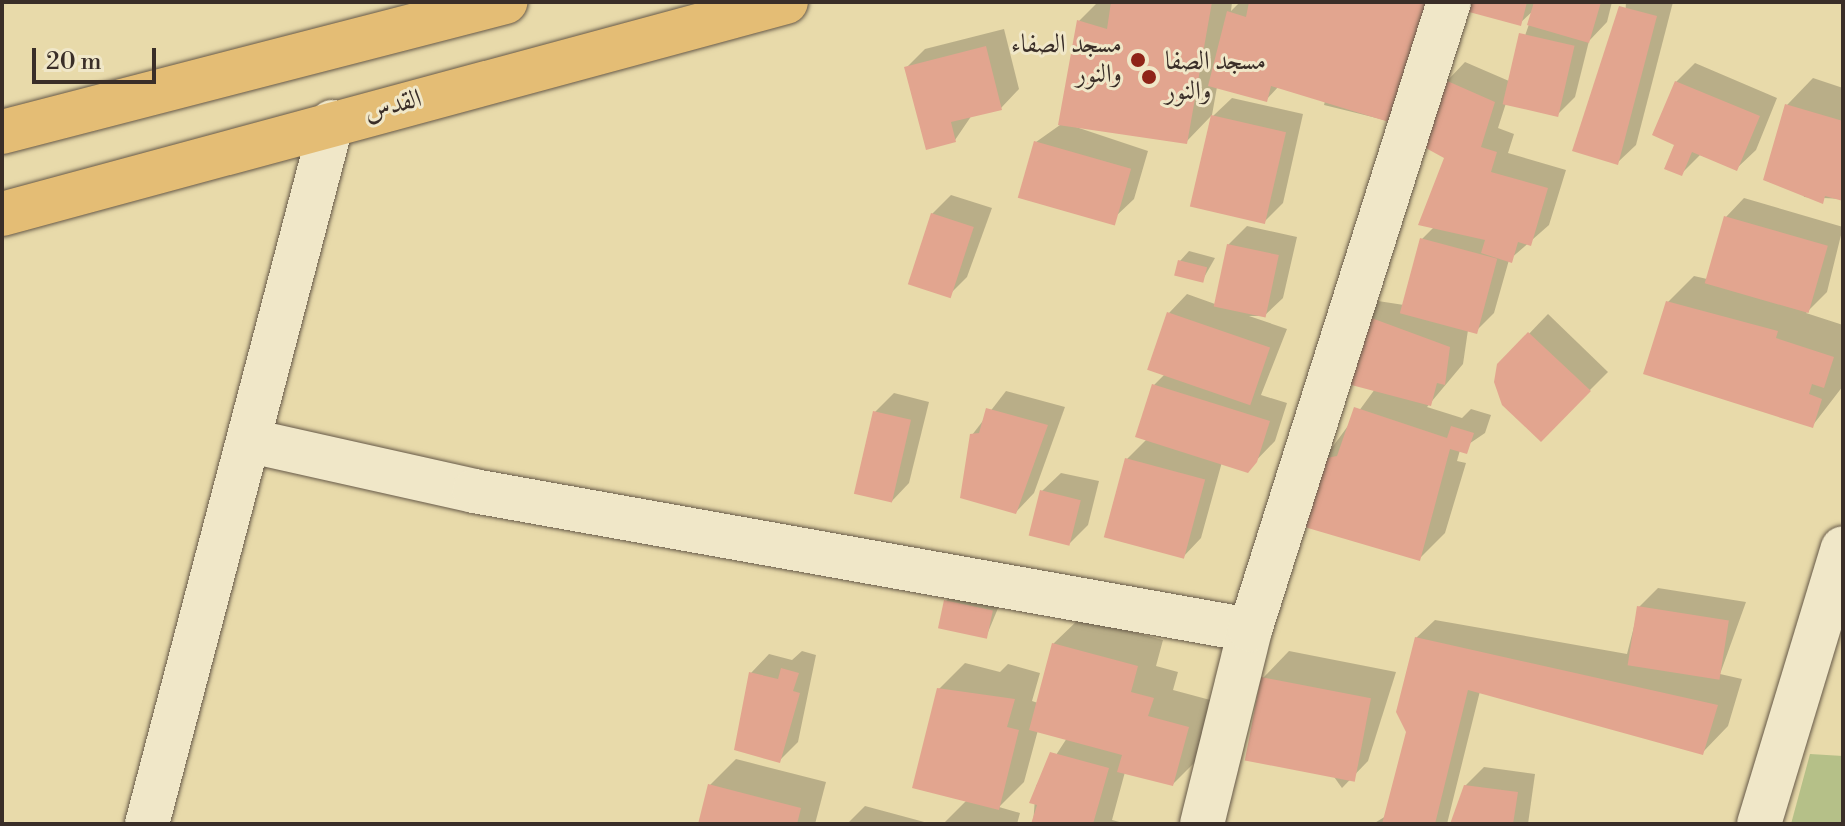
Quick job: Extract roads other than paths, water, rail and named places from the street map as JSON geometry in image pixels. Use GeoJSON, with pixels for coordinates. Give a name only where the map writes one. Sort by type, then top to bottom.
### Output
{"type":"FeatureCollection","features":[{"type":"Feature","properties":{"kind":"main road"},"geometry":{"type":"LineString","coordinates":[[2,132],[505,2]]}},
{"type":"Feature","properties":{"kind":"main road","name":"القدس"},"geometry":{"type":"LineString","coordinates":[[2,214],[332,122],[786,2]]}},
{"type":"Feature","properties":{"kind":"street"},"geometry":{"type":"LineString","coordinates":[[1202,824],[1250,630],[1449,2]]}},
{"type":"Feature","properties":{"kind":"street"},"geometry":{"type":"LineString","coordinates":[[147,824],[251,441],[332,122]]}},
{"type":"Feature","properties":{"kind":"street"},"geometry":{"type":"LineString","coordinates":[[251,441],[490,494],[1250,630]]}},
{"type":"Feature","properties":{"kind":"street"},"geometry":{"type":"LineString","coordinates":[[1759,824],[1843,548]]}},
{"type":"Feature","properties":{"kind":"place","name":"مسجد الصفاء والنور"},"geometry":{"type":"Point","coordinates":[1138,60]}},
{"type":"Feature","properties":{"kind":"place","name":"مسجد الصفا والنور"},"geometry":{"type":"Point","coordinates":[1149,77]}}]}
